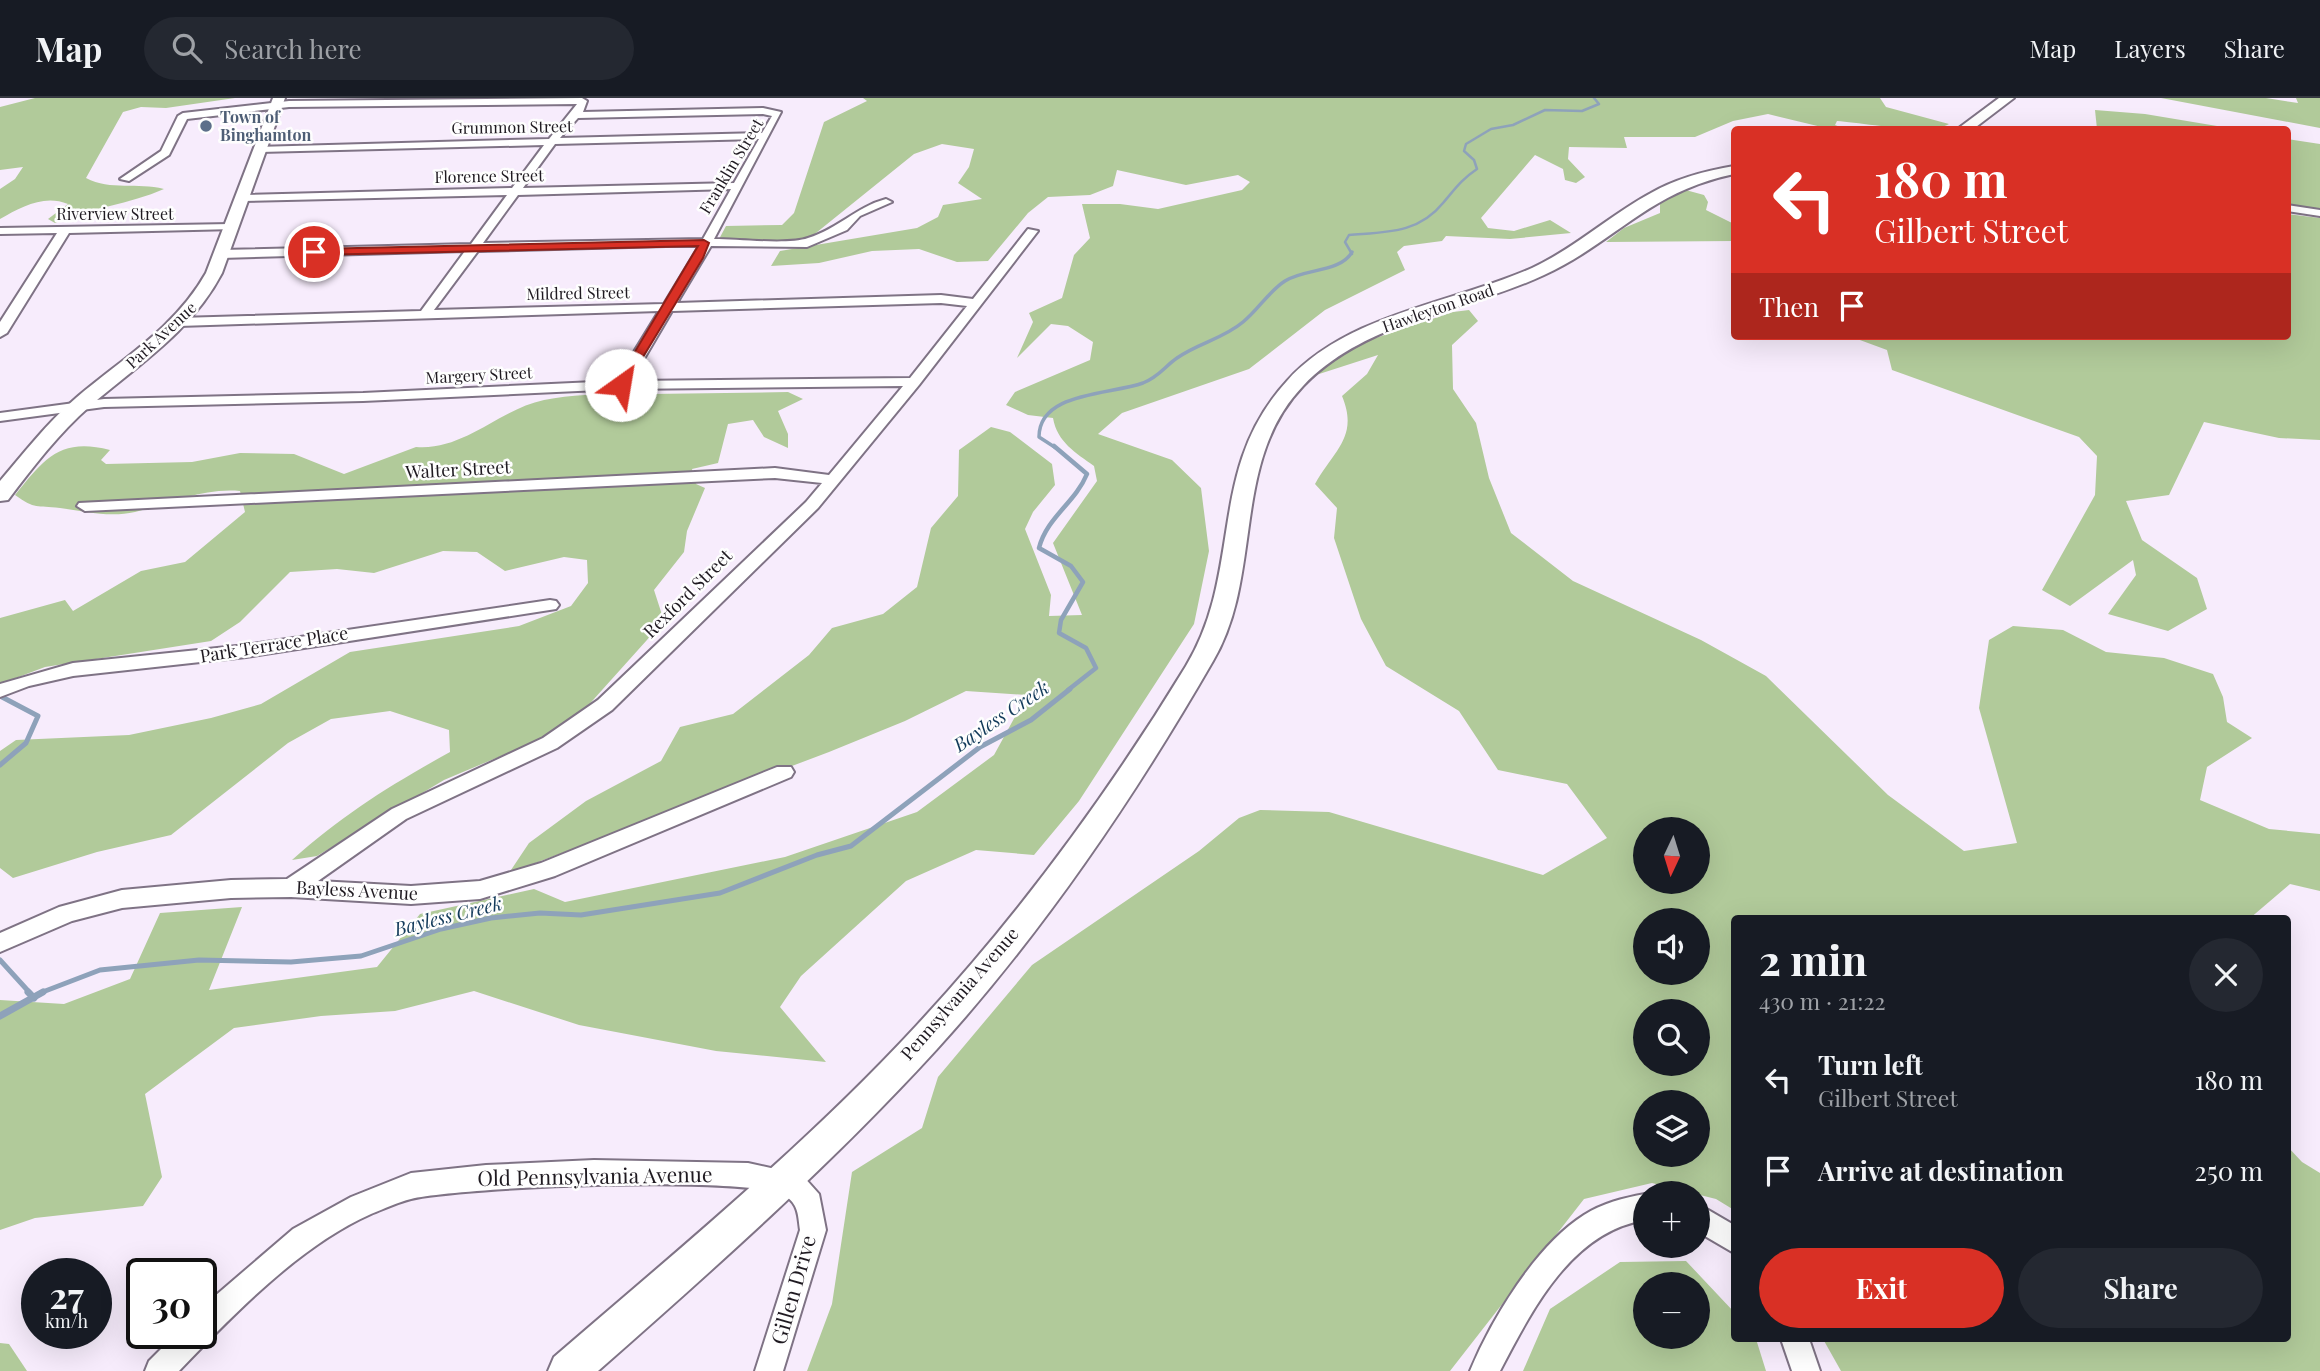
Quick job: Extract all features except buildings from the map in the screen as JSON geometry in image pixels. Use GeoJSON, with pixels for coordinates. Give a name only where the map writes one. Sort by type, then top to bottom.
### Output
{"type":"FeatureCollection","features":[{"type":"Feature","properties":{"kind":"street"},"geometry":{"type":"LineString","coordinates":[[1968,126],[2008,98]]}},
{"type":"Feature","properties":{"kind":"street"},"geometry":{"type":"LineString","coordinates":[[125,179],[165,153],[183,116],[277,102],[582,100],[576,115],[552,141],[518,191],[425,314]]}},
{"type":"Feature","properties":{"kind":"street","name":"Park Avenue"},"geometry":{"type":"LineString","coordinates":[[0,495],[41,444],[81,404],[179,322],[207,288],[277,102]]}},
{"type":"Feature","properties":{"kind":"street","name":"Franklin Street"},"geometry":{"type":"LineString","coordinates":[[576,115],[777,113],[778,119],[765,136],[621,385]]}},
{"type":"Feature","properties":{"kind":"street","name":"Grummon Street"},"geometry":{"type":"LineString","coordinates":[[260,149],[765,136]]}},
{"type":"Feature","properties":{"kind":"street","name":"Hawleyton Road"},"geometry":{"type":"LineString","coordinates":[[1236,533],[1243,476],[1259,431],[1282,398],[1325,357],[1352,340],[1391,322],[1488,291],[1542,270],[1658,194],[1690,180],[1731,171]]}},
{"type":"Feature","properties":{"kind":"street","name":"Florence Street"},"geometry":{"type":"LineString","coordinates":[[242,198],[737,186]]}},
{"type":"Feature","properties":{"kind":"street"},"geometry":{"type":"LineString","coordinates":[[221,254],[807,243],[843,228],[856,214],[886,202]]}},
{"type":"Feature","properties":{"kind":"street"},"geometry":{"type":"LineString","coordinates":[[2291,209],[2320,213]]}},
{"type":"Feature","properties":{"kind":"street","name":"Riverview Street"},"geometry":{"type":"LineString","coordinates":[[0,231],[231,227]]}},
{"type":"Feature","properties":{"kind":"street"},"geometry":{"type":"LineString","coordinates":[[0,333],[51,247],[66,230]]}},
{"type":"Feature","properties":{"kind":"street","name":"Rexford Street"},"geometry":{"type":"LineString","coordinates":[[291,888],[399,814],[550,743],[605,705],[746,566],[802,515],[914,382],[1032,231]]}},
{"type":"Feature","properties":{"kind":"street","name":"Mildred Street"},"geometry":{"type":"LineString","coordinates":[[179,322],[941,299],[977,303]]}},
{"type":"Feature","properties":{"kind":"street","name":"Margery Street"},"geometry":{"type":"LineString","coordinates":[[46,409],[81,404],[349,398],[621,385],[914,382]]}},
{"type":"Feature","properties":{"kind":"street"},"geometry":{"type":"LineString","coordinates":[[0,410],[46,409]]}},
{"type":"Feature","properties":{"kind":"street"},"geometry":{"type":"LineString","coordinates":[[0,417],[46,409]]}},
{"type":"Feature","properties":{"kind":"street","name":"Walter Street"},"geometry":{"type":"LineString","coordinates":[[85,506],[775,474],[833,480]]}},
{"type":"Feature","properties":{"kind":"street","name":"Pennsylvania Avenue"},"geometry":{"type":"LineString","coordinates":[[568,1371],[782,1180],[927,1037],[1002,948],[1080,845],[1213,641],[1222,618],[1236,533]]}},
{"type":"Feature","properties":{"kind":"street","name":"Park Terrace Place"},"geometry":{"type":"LineString","coordinates":[[0,691],[17,682],[55,673],[206,657],[550,604]]}},
{"type":"Feature","properties":{"kind":"street","name":"Bayless Avenue"},"geometry":{"type":"LineString","coordinates":[[0,943],[67,913],[122,899],[231,889],[291,888],[411,895],[480,890],[547,870],[785,772]]}},
{"type":"Feature","properties":{"kind":"street","name":"Old Pennsylvania Avenue"},"geometry":{"type":"LineString","coordinates":[[217,1313],[303,1238],[360,1206],[411,1186],[485,1177],[594,1172],[748,1175],[782,1180]]}},
{"type":"Feature","properties":{"kind":"street","name":"Gillen Drive"},"geometry":{"type":"LineString","coordinates":[[769,1371],[813,1230],[810,1203],[793,1184],[782,1180]]}},
{"type":"Feature","properties":{"kind":"street"},"geometry":{"type":"LineString","coordinates":[[1484,1371],[1518,1306],[1551,1262],[1605,1216],[1633,1210]]}},
{"type":"Feature","properties":{"kind":"street"},"geometry":{"type":"LineString","coordinates":[[1710,1225],[1731,1238]]}},
{"type":"Feature","properties":{"kind":"street"},"geometry":{"type":"LineString","coordinates":[[1796,1342],[1806,1371]]}},
{"type":"Feature","properties":{"kind":"street"},"geometry":{"type":"LineString","coordinates":[[159,1371],[180,1349]]}},
{"type":"Feature","properties":{"kind":"green space"},"geometry":{"type":"Polygon","coordinates":[[[35,98],[235,98],[166,108],[141,107],[123,112],[86,178],[105,184],[164,189],[55,223],[48,219],[68,204],[41,201],[24,206],[0,219],[0,189],[15,179],[23,167],[0,170],[0,107],[35,98]]]}},
{"type":"Feature","properties":{"kind":"green space"},"geometry":{"type":"Polygon","coordinates":[[[863,98],[1880,98],[1886,107],[1949,124],[1879,126],[1837,121],[1835,125],[1838,126],[1818,126],[1768,114],[1733,121],[1695,137],[1624,137],[1627,148],[1569,147],[1568,159],[1585,177],[1576,183],[1565,180],[1563,169],[1535,155],[1481,218],[1488,228],[1514,231],[1550,220],[1571,233],[1510,239],[1446,236],[1442,241],[1404,246],[1397,252],[1405,270],[1325,310],[1249,369],[1122,413],[1098,434],[1172,460],[1201,488],[1209,551],[1194,624],[1079,801],[1034,855],[976,850],[906,881],[801,976],[780,1007],[826,1062],[716,1051],[579,1025],[474,991],[395,1011],[321,1016],[234,1028],[145,1094],[162,1177],[143,1206],[35,1218],[0,1230],[0,1000],[64,1004],[130,979],[160,913],[242,907],[209,990],[377,967],[420,914],[534,889],[565,902],[785,857],[917,812],[994,755],[1027,695],[966,691],[905,721],[829,752],[509,873],[529,843],[586,801],[661,761],[680,727],[733,714],[809,655],[832,628],[883,614],[917,587],[931,528],[958,496],[959,450],[991,427],[1010,432],[1052,464],[1055,485],[1033,512],[1025,529],[1051,595],[1049,616],[1082,615],[1053,543],[1097,481],[1094,466],[1063,440],[1053,418],[1028,415],[1006,405],[1015,392],[1090,360],[1093,342],[1068,326],[1051,324],[1017,358],[1033,322],[1029,313],[1062,298],[1074,255],[1090,238],[1082,204],[1120,204],[1158,209],[1242,190],[1250,182],[1238,175],[1186,185],[1117,170],[1113,186],[1090,195],[1048,197],[1028,213],[988,261],[957,262],[919,249],[872,251],[819,263],[771,266],[780,251],[917,228],[938,217],[943,205],[982,199],[958,183],[969,167],[974,149],[942,144],[914,154],[811,237],[789,241],[718,241],[726,226],[782,225],[794,213],[824,122],[867,101],[863,98]]]}},
{"type":"Feature","properties":{"kind":"green space"},"geometry":{"type":"Polygon","coordinates":[[[2161,98],[2266,98],[2298,103],[2296,98],[2320,98],[2320,128],[2161,98]]]}},
{"type":"Feature","properties":{"kind":"green space"},"geometry":{"type":"Polygon","coordinates":[[[2095,110],[2145,114],[2217,126],[2097,126],[2095,110]]]}},
{"type":"Feature","properties":{"kind":"green space"},"geometry":{"type":"Polygon","coordinates":[[[2291,140],[2320,144],[2320,210],[2291,206],[2291,140]]]}},
{"type":"Feature","properties":{"kind":"green space"},"geometry":{"type":"Polygon","coordinates":[[[1682,189],[1704,195],[1708,202],[1706,210],[1731,222],[1731,241],[1606,242],[1624,228],[1660,213],[1660,201],[1682,189]]]}},
{"type":"Feature","properties":{"kind":"green space"},"geometry":{"type":"Polygon","coordinates":[[[2291,214],[2320,218],[2320,440],[2279,438],[2204,422],[2169,495],[2126,501],[2142,540],[2197,578],[2207,609],[2168,631],[2108,614],[2136,575],[2133,560],[2070,606],[2042,590],[2095,495],[2097,456],[2079,437],[1892,370],[1887,350],[1860,340],[2291,340],[2291,214]]]}},
{"type":"Feature","properties":{"kind":"green space"},"geometry":{"type":"Polygon","coordinates":[[[1469,310],[1478,321],[1452,345],[1453,389],[1476,423],[1489,478],[1511,533],[1573,581],[1701,640],[1766,676],[1888,795],[1964,851],[2017,843],[1979,708],[1989,640],[2013,626],[2063,630],[2106,652],[2164,658],[2213,674],[2223,697],[2227,722],[2252,738],[2207,767],[2200,800],[2269,829],[2320,834],[2320,891],[2290,884],[2254,915],[1731,915],[1731,1208],[1710,1198],[1710,1181],[1633,1181],[1633,1187],[1584,1199],[1450,1371],[807,1371],[832,1304],[852,1172],[922,1128],[938,1077],[1032,965],[1199,851],[1239,818],[1260,810],[1329,812],[1543,875],[1607,838],[1567,784],[1498,770],[1459,711],[1386,666],[1361,619],[1334,538],[1337,508],[1315,484],[1346,433],[1348,422],[1342,396],[1367,374],[1378,355],[1316,375],[1352,346],[1453,312],[1469,310]]]}},
{"type":"Feature","properties":{"kind":"green space"},"geometry":{"type":"Polygon","coordinates":[[[788,392],[803,399],[778,411],[788,434],[788,448],[764,437],[753,420],[728,424],[718,463],[692,469],[696,484],[705,488],[687,531],[684,552],[654,590],[664,621],[585,709],[553,734],[444,780],[317,856],[292,860],[368,801],[450,752],[449,730],[390,711],[331,719],[288,743],[171,835],[97,852],[13,878],[0,868],[0,751],[16,740],[129,735],[211,718],[261,704],[350,652],[519,626],[571,606],[588,583],[587,560],[564,557],[505,571],[477,552],[443,551],[374,573],[337,569],[290,572],[240,622],[211,641],[45,667],[0,684],[0,618],[65,600],[73,611],[141,571],[185,562],[245,512],[240,491],[200,494],[135,512],[116,514],[36,506],[15,495],[35,471],[55,454],[78,446],[110,450],[101,460],[106,464],[192,462],[240,453],[294,454],[344,474],[416,447],[450,443],[512,412],[544,400],[597,394],[788,392]]]}},
{"type":"Feature","properties":{"kind":"green space"},"geometry":{"type":"Polygon","coordinates":[[[2291,1150],[2302,1162],[2320,1173],[2320,1371],[1841,1371],[1825,1342],[2291,1342],[2291,1150]]]}},
{"type":"Feature","properties":{"kind":"green space"},"geometry":{"type":"Polygon","coordinates":[[[1686,1261],[1696,1272],[1633,1272],[1633,1349],[1710,1349],[1710,1286],[1731,1309],[1731,1342],[1757,1342],[1766,1371],[1523,1371],[1550,1309],[1620,1262],[1686,1261]]]}},
{"type":"Feature","properties":{"kind":"green space"},"geometry":{"type":"Polygon","coordinates":[[[0,1343],[9,1344],[27,1371],[0,1371],[0,1343]]]}},
{"type":"Feature","properties":{"kind":"waterway","name":"Bayless Creek"},"geometry":{"type":"LineString","coordinates":[[1351,253],[1345,242],[1349,235],[1400,230],[1423,221],[1433,213],[1463,180],[1477,169],[1474,160],[1464,151],[1466,144],[1491,129],[1513,125],[1545,110],[1582,111],[1599,104],[1594,98]]}},
{"type":"Feature","properties":{"kind":"waterway","name":"Bayless Creek"},"geometry":{"type":"LineString","coordinates":[[1056,448],[1039,437],[1042,422],[1050,411],[1078,398],[1149,380],[1185,353],[1235,328],[1285,281],[1339,264],[1351,253]]}},
{"type":"Feature","properties":{"kind":"waterway","name":"Bayless Creek"},"geometry":{"type":"LineString","coordinates":[[1054,446],[1087,474],[1076,493],[1048,527],[1039,548],[1071,566],[1083,582],[1061,620],[1059,633],[1086,648],[1096,668],[1068,690]]}},
{"type":"Feature","properties":{"kind":"waterway","name":"Bayless Creek"},"geometry":{"type":"LineString","coordinates":[[40,993],[100,970],[199,960],[291,962],[361,956],[441,929],[491,918],[540,913],[581,915],[720,893],[817,855],[851,846],[980,747],[1031,720],[1070,689]]}},
{"type":"Feature","properties":{"kind":"waterway"},"geometry":{"type":"LineString","coordinates":[[0,765],[26,743],[38,716],[2,697]]}},
{"type":"Feature","properties":{"kind":"waterway"},"geometry":{"type":"LineString","coordinates":[[0,960],[30,993]]}},
{"type":"Feature","properties":{"kind":"waterway","name":"Bayless Creek"},"geometry":{"type":"LineString","coordinates":[[28,992],[33,997]]}},
{"type":"Feature","properties":{"kind":"waterway","name":"Bayless Creek"},"geometry":{"type":"LineString","coordinates":[[33,997],[43,992]]}},
{"type":"Feature","properties":{"kind":"waterway","name":"Bayless Creek"},"geometry":{"type":"LineString","coordinates":[[0,1016],[33,997]]}},
{"type":"Feature","properties":{"kind":"place","name":"Town of Binghamton"},"geometry":{"type":"Point","coordinates":[206,126]}},
{"type":"Feature","properties":{"kind":"route"},"geometry":{"type":"LineString","coordinates":[[314,252],[704,243],[698,258],[621,385]]}}]}
